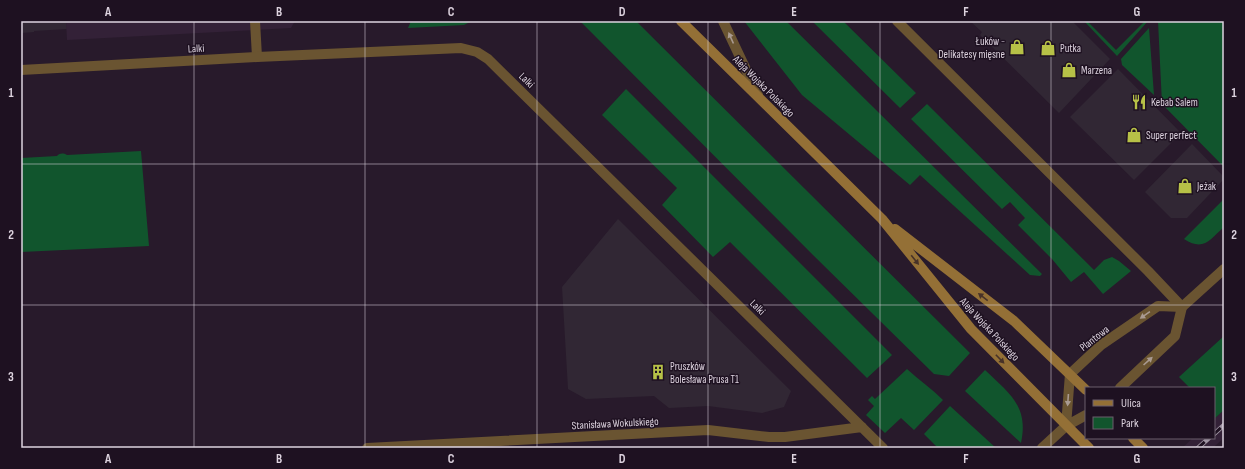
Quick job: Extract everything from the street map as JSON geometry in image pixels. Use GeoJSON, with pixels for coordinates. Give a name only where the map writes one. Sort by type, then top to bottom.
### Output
{"type":"FeatureCollection","features":[{"type":"Feature","properties":{"kind":"main road","name":"Aleja Wojska Polskiego"},"geometry":{"type":"LineString","coordinates":[[681,21],[882,219],[971,329],[1089,448]]}},
{"type":"Feature","properties":{"kind":"main road","name":"Aleja Wojska Polskiego"},"geometry":{"type":"LineString","coordinates":[[882,219],[1014,321],[1085,389]]}},
{"type":"Feature","properties":{"kind":"main road"},"geometry":{"type":"LineString","coordinates":[[1134,439],[1143,448]]}},
{"type":"Feature","properties":{"kind":"street"},"geometry":{"type":"LineString","coordinates":[[256,21],[257,57]]}},
{"type":"Feature","properties":{"kind":"street"},"geometry":{"type":"LineString","coordinates":[[723,21],[741,62],[760,99]]}},
{"type":"Feature","properties":{"kind":"street"},"geometry":{"type":"LineString","coordinates":[[897,21],[1148,271],[1182,307]]}},
{"type":"Feature","properties":{"kind":"street","name":"Lalki"},"geometry":{"type":"LineString","coordinates":[[21,70],[461,48],[477,52],[488,59],[883,448]]}},
{"type":"Feature","properties":{"kind":"street"},"geometry":{"type":"LineString","coordinates":[[1121,387],[1175,336],[1182,307],[1224,269]]}},
{"type":"Feature","properties":{"kind":"street","name":"Plantowa"},"geometry":{"type":"LineString","coordinates":[[1070,374],[1101,345],[1158,306],[1182,307]]}},
{"type":"Feature","properties":{"kind":"street"},"geometry":{"type":"LineString","coordinates":[[1066,426],[1070,374]]}},
{"type":"Feature","properties":{"kind":"street"},"geometry":{"type":"LineString","coordinates":[[1042,448],[1066,426],[1085,416]]}},
{"type":"Feature","properties":{"kind":"street","name":"Stanisława Wokulskiego"},"geometry":{"type":"LineString","coordinates":[[367,448],[708,430],[769,437],[786,437],[862,427]]}},
{"type":"Feature","properties":{"kind":"shaded area"},"geometry":{"type":"Polygon","coordinates":[[[21,21],[66,21],[67,29],[21,33],[21,21]]]}},
{"type":"Feature","properties":{"kind":"shaded area"},"geometry":{"type":"Polygon","coordinates":[[[66,21],[295,21],[291,28],[67,40],[66,21]]]}},
{"type":"Feature","properties":{"kind":"shaded area"},"geometry":{"type":"Polygon","coordinates":[[[970,21],[1072,21],[1110,59],[1059,113],[980,35],[982,32],[970,21]]]}},
{"type":"Feature","properties":{"kind":"shaded area"},"geometry":{"type":"Polygon","coordinates":[[[1118,69],[1181,133],[1134,180],[1070,117],[1118,69]]]}},
{"type":"Feature","properties":{"kind":"shaded area","name":"Jeżak"},"geometry":{"type":"Polygon","coordinates":[[[1192,144],[1224,177],[1224,179],[1187,218],[1171,218],[1145,192],[1192,144]]]}},
{"type":"Feature","properties":{"kind":"shaded area"},"geometry":{"type":"Polygon","coordinates":[[[618,219],[791,391],[784,407],[762,413],[708,406],[669,408],[654,396],[586,399],[568,389],[562,287],[618,219]]]}},
{"type":"Feature","properties":{"kind":"shaded area"},"geometry":{"type":"Polygon","coordinates":[[[1224,410],[1224,438],[1213,448],[1182,448],[1192,439],[1215,439],[1215,418],[1224,410]]]}},
{"type":"Feature","properties":{"kind":"green space"},"geometry":{"type":"Polygon","coordinates":[[[411,21],[472,21],[464,25],[408,28],[411,21]]]}},
{"type":"Feature","properties":{"kind":"green space"},"geometry":{"type":"Polygon","coordinates":[[[580,21],[636,21],[970,353],[949,376],[934,374],[580,21]]]}},
{"type":"Feature","properties":{"kind":"green space"},"geometry":{"type":"Polygon","coordinates":[[[744,21],[786,21],[1042,274],[1040,276],[1030,275],[920,175],[910,185],[802,95],[744,21]]]}},
{"type":"Feature","properties":{"kind":"green space"},"geometry":{"type":"Polygon","coordinates":[[[812,21],[843,21],[916,93],[900,108],[812,21]]]}},
{"type":"Feature","properties":{"kind":"green space"},"geometry":{"type":"Polygon","coordinates":[[[1084,21],[1087,21],[1116,50],[1145,21],[1148,21],[1117,56],[1084,21]]]}},
{"type":"Feature","properties":{"kind":"green space"},"geometry":{"type":"Polygon","coordinates":[[[1158,21],[1224,21],[1224,167],[1162,104],[1158,21]]]}},
{"type":"Feature","properties":{"kind":"green space"},"geometry":{"type":"Polygon","coordinates":[[[1149,28],[1154,95],[1122,65],[1121,59],[1149,28]]]}},
{"type":"Feature","properties":{"kind":"green space"},"geometry":{"type":"Polygon","coordinates":[[[626,89],[892,355],[867,378],[730,242],[713,257],[662,205],[677,188],[602,115],[626,89]]]}},
{"type":"Feature","properties":{"kind":"green space"},"geometry":{"type":"Polygon","coordinates":[[[927,104],[1094,270],[1104,260],[1112,257],[1131,271],[1103,294],[1084,272],[1071,282],[1052,259],[1018,225],[1025,218],[1010,202],[1002,209],[911,119],[927,104]]]}},
{"type":"Feature","properties":{"kind":"green space"},"geometry":{"type":"Polygon","coordinates":[[[141,151],[149,246],[21,252],[21,158],[57,156],[59,154],[67,155],[141,151]]]}},
{"type":"Feature","properties":{"kind":"green space"},"geometry":{"type":"Polygon","coordinates":[[[1224,199],[1224,227],[1202,244],[1191,243],[1184,239],[1224,199]]]}},
{"type":"Feature","properties":{"kind":"green space"},"geometry":{"type":"Polygon","coordinates":[[[1224,336],[1224,410],[1215,418],[1215,387],[1189,387],[1179,377],[1224,336]]]}},
{"type":"Feature","properties":{"kind":"green space"},"geometry":{"type":"Polygon","coordinates":[[[907,369],[943,400],[914,430],[901,418],[885,433],[866,415],[874,406],[868,400],[872,396],[875,399],[907,369]]]}},
{"type":"Feature","properties":{"kind":"green space"},"geometry":{"type":"Polygon","coordinates":[[[985,370],[1009,393],[1015,401],[1022,419],[1023,430],[1021,443],[965,391],[985,370]]]}},
{"type":"Feature","properties":{"kind":"green space"},"geometry":{"type":"Polygon","coordinates":[[[950,406],[996,448],[938,448],[924,434],[950,406]]]}},
{"type":"Feature","properties":{"kind":"railway"},"geometry":{"type":"LineString","coordinates":[[1215,433],[1224,425]]}},
{"type":"Feature","properties":{"kind":"railway"},"geometry":{"type":"LineString","coordinates":[[1198,448],[1208,439]]}},
{"type":"Feature","properties":{"kind":"place","name":"Łuków - Delikatesy mięsne"},"geometry":{"type":"Point","coordinates":[1017,47]}},
{"type":"Feature","properties":{"kind":"place","name":"Putka"},"geometry":{"type":"Point","coordinates":[1048,48]}},
{"type":"Feature","properties":{"kind":"place","name":"Marzena"},"geometry":{"type":"Point","coordinates":[1069,70]}},
{"type":"Feature","properties":{"kind":"place","name":"Kebab Salem"},"geometry":{"type":"Point","coordinates":[1139,102]}},
{"type":"Feature","properties":{"kind":"place","name":"Super perfect"},"geometry":{"type":"Point","coordinates":[1134,135]}},
{"type":"Feature","properties":{"kind":"place","name":"Jeżak"},"geometry":{"type":"Point","coordinates":[1185,186]}},
{"type":"Feature","properties":{"kind":"place","name":"Pruszków Bolesława Prusa T1"},"geometry":{"type":"Point","coordinates":[658,372]}}]}
